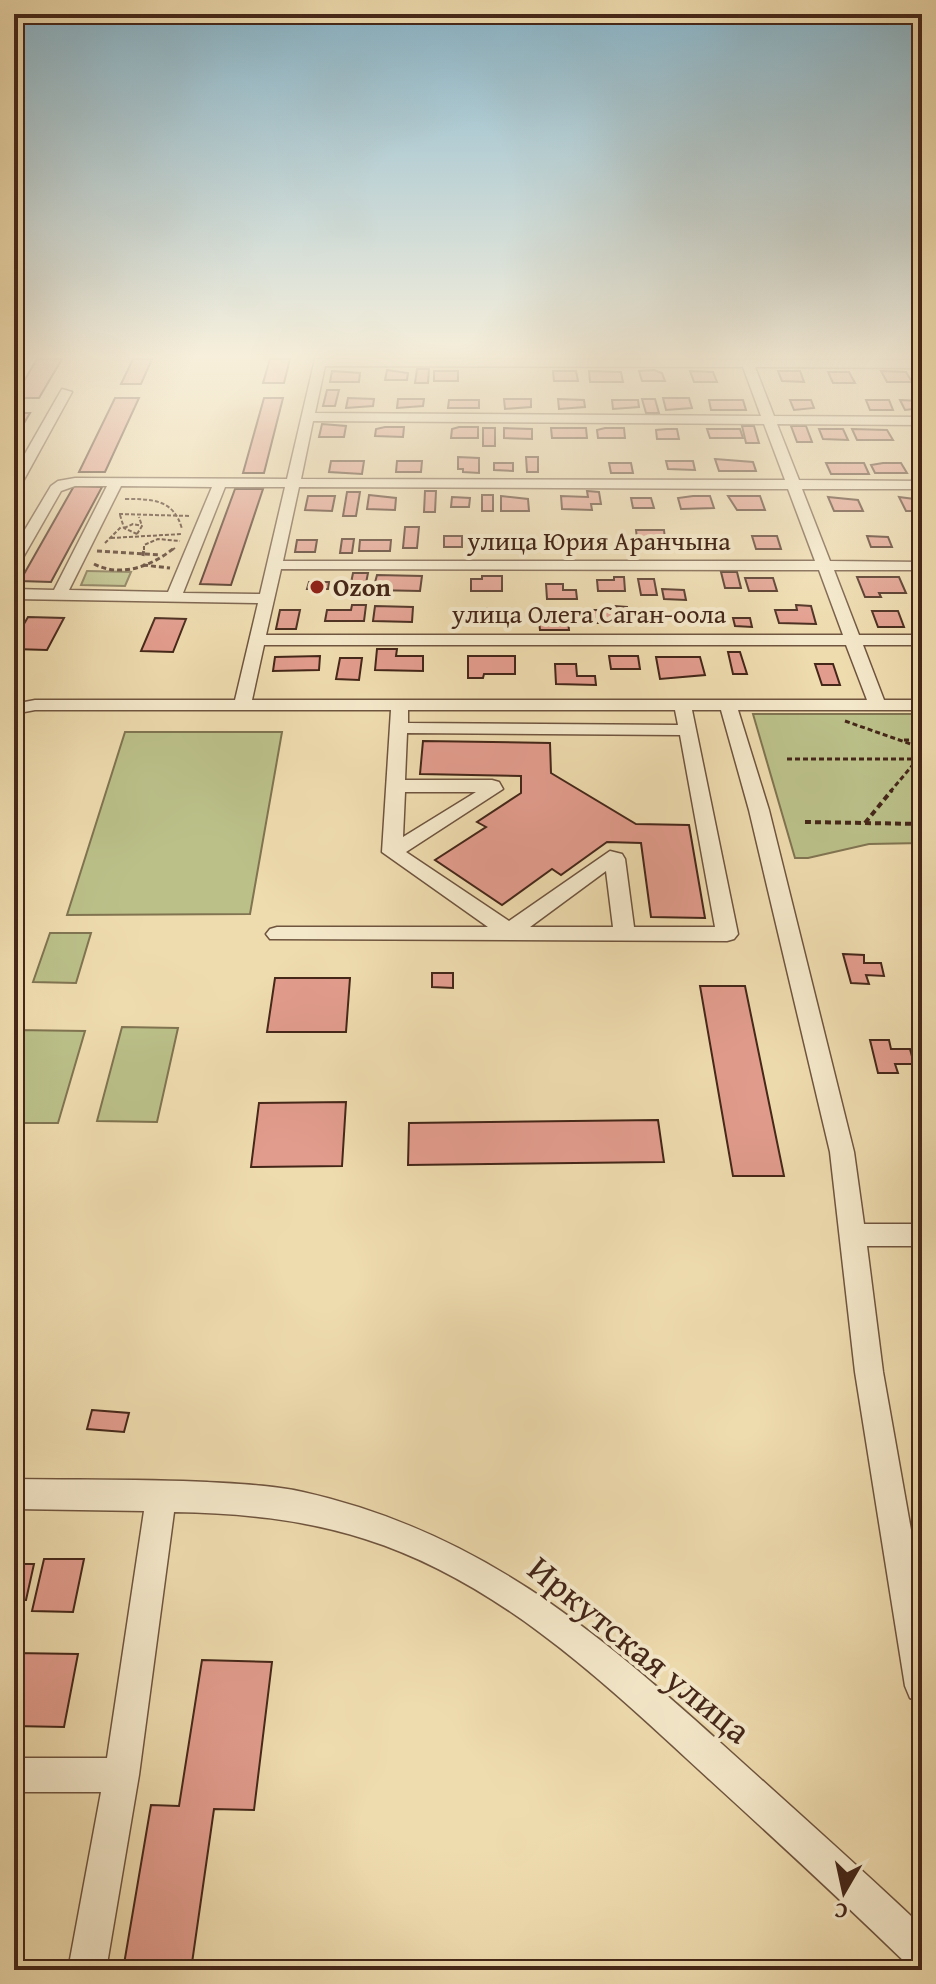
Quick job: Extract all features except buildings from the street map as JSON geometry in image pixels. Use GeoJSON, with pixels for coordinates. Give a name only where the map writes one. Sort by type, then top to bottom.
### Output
{"type":"FeatureCollection","features":[{"type":"Feature","properties":{"kind":"street"},"geometry":{"type":"LineString","coordinates":[[14,485],[33,452]]}},
{"type":"Feature","properties":{"kind":"street"},"geometry":{"type":"LineString","coordinates":[[242,706],[276,565],[299,452]]}},
{"type":"Feature","properties":{"kind":"street"},"geometry":{"type":"LineString","coordinates":[[782,452],[877,704]]}},
{"type":"Feature","properties":{"kind":"street"},"geometry":{"type":"LineString","coordinates":[[14,561],[58,486],[75,482],[114,487],[220,483],[922,485]]}},
{"type":"Feature","properties":{"kind":"street"},"geometry":{"type":"LineString","coordinates":[[174,597],[183,575],[186,546],[200,531],[220,483]]}},
{"type":"Feature","properties":{"kind":"street"},"geometry":{"type":"LineString","coordinates":[[60,594],[114,487]]}},
{"type":"Feature","properties":{"kind":"street","name":"улица Юрия Аранчына"},"geometry":{"type":"LineString","coordinates":[[276,565],[922,566]]}},
{"type":"Feature","properties":{"kind":"street"},"geometry":{"type":"LineString","coordinates":[[14,594],[268,599]]}},
{"type":"Feature","properties":{"kind":"street","name":"улица Олега Саган-оола"},"geometry":{"type":"LineString","coordinates":[[257,640],[922,640]]}},
{"type":"Feature","properties":{"kind":"street"},"geometry":{"type":"LineString","coordinates":[[14,694],[70,705]]}},
{"type":"Feature","properties":{"kind":"street"},"geometry":{"type":"LineString","coordinates":[[14,709],[70,705],[922,705]]}},
{"type":"Feature","properties":{"kind":"street"},"geometry":{"type":"LineString","coordinates":[[392,852],[400,706]]}},
{"type":"Feature","properties":{"kind":"street"},"geometry":{"type":"LineString","coordinates":[[277,934],[727,934],[683,706]]}},
{"type":"Feature","properties":{"kind":"street"},"geometry":{"type":"LineString","coordinates":[[728,706],[759,810],[842,1152],[869,1372],[922,1686]]}},
{"type":"Feature","properties":{"kind":"street"},"geometry":{"type":"LineString","coordinates":[[399,728],[687,730]]}},
{"type":"Feature","properties":{"kind":"street"},"geometry":{"type":"LineString","coordinates":[[392,852],[494,789],[492,786],[396,786]]}},
{"type":"Feature","properties":{"kind":"street"},"geometry":{"type":"LineString","coordinates":[[392,852],[512,933]]}},
{"type":"Feature","properties":{"kind":"street"},"geometry":{"type":"LineString","coordinates":[[512,933],[610,858],[615,859],[624,935]]}},
{"type":"Feature","properties":{"kind":"street"},"geometry":{"type":"LineString","coordinates":[[852,1235],[922,1235]]}},
{"type":"Feature","properties":{"kind":"street","name":"Иркутская улица"},"geometry":{"type":"LineString","coordinates":[[14,1494],[161,1496],[299,1506],[340,1516],[415,1542],[497,1583],[543,1613],[618,1673],[922,1953]]}},
{"type":"Feature","properties":{"kind":"street"},"geometry":{"type":"LineString","coordinates":[[87,1970],[122,1775],[161,1496]]}},
{"type":"Feature","properties":{"kind":"street"},"geometry":{"type":"LineString","coordinates":[[14,1775],[122,1775]]}},
{"type":"Feature","properties":{"kind":"path"},"geometry":{"type":"LineString","coordinates":[[114,487],[123,499],[169,505],[177,510],[186,546]]}},
{"type":"Feature","properties":{"kind":"path"},"geometry":{"type":"LineString","coordinates":[[101,511],[179,517],[208,512]]}},
{"type":"Feature","properties":{"kind":"path"},"geometry":{"type":"LineString","coordinates":[[120,514],[123,527]]}},
{"type":"Feature","properties":{"kind":"path"},"geometry":{"type":"LineString","coordinates":[[132,538],[142,526],[139,516]]}},
{"type":"Feature","properties":{"kind":"path"},"geometry":{"type":"LineString","coordinates":[[111,538],[113,532],[123,527],[142,526]]}},
{"type":"Feature","properties":{"kind":"path"},"geometry":{"type":"LineString","coordinates":[[123,527],[137,534]]}},
{"type":"Feature","properties":{"kind":"path"},"geometry":{"type":"LineString","coordinates":[[90,533],[111,538],[132,538],[200,531]]}},
{"type":"Feature","properties":{"kind":"path"},"geometry":{"type":"LineString","coordinates":[[143,556],[144,545],[151,540],[186,546]]}},
{"type":"Feature","properties":{"kind":"path"},"geometry":{"type":"LineString","coordinates":[[138,566],[186,546]]}},
{"type":"Feature","properties":{"kind":"path"},"geometry":{"type":"LineString","coordinates":[[183,575],[168,567],[138,566],[109,570],[99,568],[93,561],[99,552],[143,556],[169,553],[186,546]]}},
{"type":"Feature","properties":{"kind":"path"},"geometry":{"type":"LineString","coordinates":[[837,718],[922,748]]}},
{"type":"Feature","properties":{"kind":"path"},"geometry":{"type":"LineString","coordinates":[[900,740],[922,740]]}},
{"type":"Feature","properties":{"kind":"path"},"geometry":{"type":"LineString","coordinates":[[787,759],[920,759]]}},
{"type":"Feature","properties":{"kind":"path"},"geometry":{"type":"LineString","coordinates":[[865,823],[920,759]]}},
{"type":"Feature","properties":{"kind":"path"},"geometry":{"type":"LineString","coordinates":[[805,822],[922,824]]}},
{"type":"Feature","properties":{"kind":"green space"},"geometry":{"type":"Polygon","coordinates":[[[87,571],[131,572],[125,586],[81,585],[87,571]]]}},
{"type":"Feature","properties":{"kind":"green space"},"geometry":{"type":"Polygon","coordinates":[[[753,714],[922,714],[922,843],[869,844],[808,858],[795,858],[753,714]]]}},
{"type":"Feature","properties":{"kind":"green space"},"geometry":{"type":"Polygon","coordinates":[[[125,732],[282,732],[250,914],[67,915],[125,732]]]}},
{"type":"Feature","properties":{"kind":"green space"},"geometry":{"type":"Polygon","coordinates":[[[50,933],[91,933],[76,983],[33,982],[50,933]]]}},
{"type":"Feature","properties":{"kind":"green space"},"geometry":{"type":"Polygon","coordinates":[[[122,1027],[178,1028],[157,1122],[97,1121],[122,1027]]]}},
{"type":"Feature","properties":{"kind":"green space"},"geometry":{"type":"Polygon","coordinates":[[[16,1030],[85,1031],[58,1123],[14,1123],[16,1030]]]}},
{"type":"Feature","properties":{"kind":"place","name":"Ozon"},"geometry":{"type":"Point","coordinates":[317,587]}}]}
